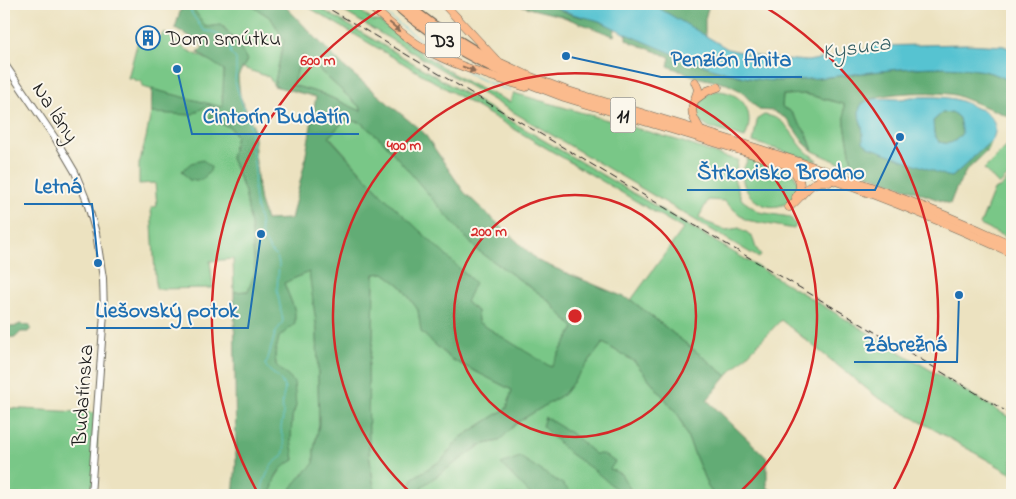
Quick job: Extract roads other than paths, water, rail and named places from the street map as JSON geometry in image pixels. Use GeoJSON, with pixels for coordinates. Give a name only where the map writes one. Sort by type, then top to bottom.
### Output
{"type":"FeatureCollection","features":[{"type":"Feature","properties":{"kind":"highway","name":"D3"},"geometry":{"type":"LineString","coordinates":[[395,4],[429,32],[451,46],[497,66]]}},
{"type":"Feature","properties":{"kind":"highway","name":"D3"},"geometry":{"type":"LineString","coordinates":[[405,4],[440,30],[477,52]]}},
{"type":"Feature","properties":{"kind":"main road"},"geometry":{"type":"LineString","coordinates":[[368,4],[424,49],[476,72],[542,93],[549,91]]}},
{"type":"Feature","properties":{"kind":"main road"},"geometry":{"type":"LineString","coordinates":[[444,4],[497,66]]}},
{"type":"Feature","properties":{"kind":"main road","name":"D3"},"geometry":{"type":"LineString","coordinates":[[477,52],[497,66],[549,91]]}},
{"type":"Feature","properties":{"kind":"main road","name":"11"},"geometry":{"type":"LineString","coordinates":[[497,66],[565,90],[800,162],[880,190],[1012,245]]}},
{"type":"Feature","properties":{"kind":"main road"},"geometry":{"type":"LineString","coordinates":[[696,82],[698,89],[692,106],[692,112],[702,132]]}},
{"type":"Feature","properties":{"kind":"main road"},"geometry":{"type":"LineString","coordinates":[[696,99],[707,91],[718,87]]}},
{"type":"Feature","properties":{"kind":"main road","name":"11"},"geometry":{"type":"LineString","coordinates":[[549,91],[846,185],[918,212],[1012,253]]}},
{"type":"Feature","properties":{"kind":"main road"},"geometry":{"type":"LineString","coordinates":[[790,166],[797,174],[800,181],[800,189],[798,196],[789,207],[814,183],[820,181],[839,186],[846,185]]}},
{"type":"Feature","properties":{"kind":"street","name":"Na lány"},"geometry":{"type":"LineString","coordinates":[[4,63],[55,138],[80,184],[90,210],[96,234],[104,298]]}},
{"type":"Feature","properties":{"kind":"street","name":"Budatínska"},"geometry":{"type":"LineString","coordinates":[[91,495],[104,298]]}},
{"type":"Feature","properties":{"kind":"water"},"geometry":{"type":"Polygon","coordinates":[[[548,4],[652,4],[728,49],[767,58],[808,61],[858,52],[874,46],[966,44],[1004,46],[1012,50],[1012,83],[988,72],[944,67],[908,68],[797,80],[776,81],[744,77],[690,61],[602,22],[572,14],[548,4]]]}},
{"type":"Feature","properties":{"kind":"water"},"geometry":{"type":"Polygon","coordinates":[[[910,97],[949,98],[981,110],[993,119],[995,127],[994,136],[952,177],[869,147],[863,142],[859,114],[863,103],[868,100],[881,98],[900,99],[910,97]],[[952,112],[942,113],[933,121],[934,134],[939,142],[955,141],[962,133],[959,118],[952,112]]]}},
{"type":"Feature","properties":{"kind":"waterway"},"geometry":{"type":"LineString","coordinates":[[188,4],[201,27],[205,31],[213,32],[220,36],[229,44],[231,54],[236,59],[235,82],[250,127],[255,172],[255,201],[261,234],[270,250],[277,257],[279,264],[277,290],[283,321],[275,334],[265,364],[281,380],[285,390],[281,428],[284,452],[269,469],[262,486],[262,495]]}},
{"type":"Feature","properties":{"kind":"waterway"},"geometry":{"type":"LineString","coordinates":[[374,4],[410,33],[450,57]]}},
{"type":"Feature","properties":{"kind":"waterway"},"geometry":{"type":"LineString","coordinates":[[466,72],[510,91]]}},
{"type":"Feature","properties":{"kind":"railway"},"geometry":{"type":"LineString","coordinates":[[321,4],[1012,415]]}},
{"type":"Feature","properties":{"kind":"place","name":"Dom smútku"},"geometry":{"type":"Point","coordinates":[148,38]}},
{"type":"Feature","properties":{"kind":"place","name":"Penzión Anita"},"geometry":{"type":"Point","coordinates":[566,56]}},
{"type":"Feature","properties":{"kind":"place","name":"Cintorín Budatín"},"geometry":{"type":"Point","coordinates":[177,69]}},
{"type":"Feature","properties":{"kind":"place","name":"Štrkovisko Brodno"},"geometry":{"type":"Point","coordinates":[900,137]}},
{"type":"Feature","properties":{"kind":"place","name":"Liešovský potok"},"geometry":{"type":"Point","coordinates":[261,234]}},
{"type":"Feature","properties":{"kind":"place","name":"Letná"},"geometry":{"type":"Point","coordinates":[98,263]}},
{"type":"Feature","properties":{"kind":"place","name":"Zábrežná"},"geometry":{"type":"Point","coordinates":[959,295]}},
{"type":"Feature","properties":{"kind":"water label","name":"Kysuca"},"geometry":{"type":"Point","coordinates":[856,46]}}]}
